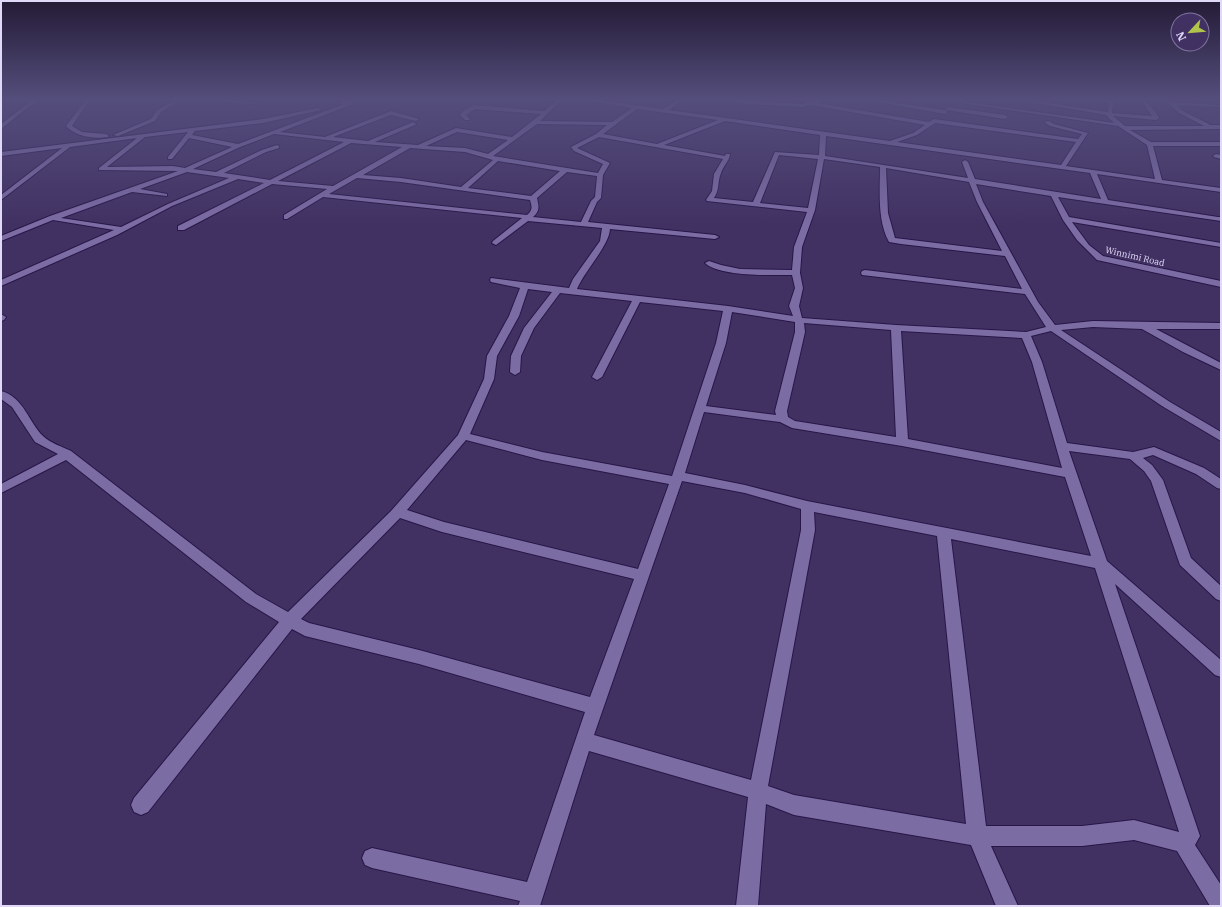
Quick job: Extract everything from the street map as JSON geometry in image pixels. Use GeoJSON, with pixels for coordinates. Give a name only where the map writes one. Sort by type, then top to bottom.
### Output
{"type":"FeatureCollection","features":[{"type":"Feature","properties":{"kind":"street"},"geometry":{"type":"LineString","coordinates":[[1,154],[69,146],[99,140]]}},
{"type":"Feature","properties":{"kind":"street"},"geometry":{"type":"LineString","coordinates":[[138,140],[101,169],[167,168],[272,182],[333,188]]}},
{"type":"Feature","properties":{"kind":"street"},"geometry":{"type":"LineString","coordinates":[[170,158],[184,140]]}},
{"type":"Feature","properties":{"kind":"street"},"geometry":{"type":"LineString","coordinates":[[210,140],[238,146]]}},
{"type":"Feature","properties":{"kind":"street"},"geometry":{"type":"LineString","coordinates":[[1,239],[53,218],[186,170],[254,140]]}},
{"type":"Feature","properties":{"kind":"street"},"geometry":{"type":"LineString","coordinates":[[335,140],[465,150],[497,160],[529,163],[565,170],[600,174]]}},
{"type":"Feature","properties":{"kind":"street"},"geometry":{"type":"LineString","coordinates":[[367,143],[373,140]]}},
{"type":"Feature","properties":{"kind":"street"},"geometry":{"type":"LineString","coordinates":[[419,147],[434,140]]}},
{"type":"Feature","properties":{"kind":"street"},"geometry":{"type":"LineString","coordinates":[[488,157],[510,140]]}},
{"type":"Feature","properties":{"kind":"street"},"geometry":{"type":"LineString","coordinates":[[583,224],[594,201],[598,198],[600,174],[607,163],[576,150],[574,147],[586,140]]}},
{"type":"Feature","properties":{"kind":"street"},"geometry":{"type":"LineString","coordinates":[[629,140],[656,146],[727,156],[717,174],[715,191],[709,200],[811,210]]}},
{"type":"Feature","properties":{"kind":"street"},"geometry":{"type":"LineString","coordinates":[[656,146],[671,140]]}},
{"type":"Feature","properties":{"kind":"street"},"geometry":{"type":"LineString","coordinates":[[783,419],[781,411],[800,332],[794,306],[799,288],[796,273],[798,247],[811,210],[822,156],[823,140]]}},
{"type":"Feature","properties":{"kind":"street"},"geometry":{"type":"LineString","coordinates":[[871,140],[1093,172],[1200,180]]}},
{"type":"Feature","properties":{"kind":"street"},"geometry":{"type":"LineString","coordinates":[[891,143],[897,140]]}},
{"type":"Feature","properties":{"kind":"street"},"geometry":{"type":"LineString","coordinates":[[920,140],[1068,161],[1221,190]]}},
{"type":"Feature","properties":{"kind":"street"},"geometry":{"type":"LineString","coordinates":[[1062,168],[1068,161],[1068,158],[1079,141],[1076,140]]}},
{"type":"Feature","properties":{"kind":"street"},"geometry":{"type":"LineString","coordinates":[[1144,140],[1150,144],[1221,144]]}},
{"type":"Feature","properties":{"kind":"street"},"geometry":{"type":"LineString","coordinates":[[181,228],[350,142]]}},
{"type":"Feature","properties":{"kind":"street"},"geometry":{"type":"LineString","coordinates":[[1150,144],[1158,178]]}},
{"type":"Feature","properties":{"kind":"street"},"geometry":{"type":"LineString","coordinates":[[1,198],[69,146]]}},
{"type":"Feature","properties":{"kind":"street"},"geometry":{"type":"LineString","coordinates":[[287,217],[300,207],[409,146]]}},
{"type":"Feature","properties":{"kind":"street"},"geometry":{"type":"LineString","coordinates":[[217,174],[264,151],[277,148]]}},
{"type":"Feature","properties":{"kind":"street"},"geometry":{"type":"LineString","coordinates":[[756,205],[764,180],[768,174],[776,153],[822,156],[1053,194],[1218,219]]}},
{"type":"Feature","properties":{"kind":"street"},"geometry":{"type":"LineString","coordinates":[[463,189],[497,160]]}},
{"type":"Feature","properties":{"kind":"street"},"geometry":{"type":"LineString","coordinates":[[965,162],[980,202],[1029,292],[1052,328],[1166,404],[1221,437]]}},
{"type":"Feature","properties":{"kind":"street"},"geometry":{"type":"LineString","coordinates":[[883,166],[884,213],[888,231],[892,240],[937,247],[1009,254]]}},
{"type":"Feature","properties":{"kind":"street"},"geometry":{"type":"LineString","coordinates":[[356,176],[401,180],[533,198],[565,170]]}},
{"type":"Feature","properties":{"kind":"street"},"geometry":{"type":"LineString","coordinates":[[1093,172],[1105,201]]}},
{"type":"Feature","properties":{"kind":"street"},"geometry":{"type":"LineString","coordinates":[[1,282],[121,229],[170,205],[237,177]]}},
{"type":"Feature","properties":{"kind":"street"},"geometry":{"type":"LineString","coordinates":[[132,190],[165,195]]}},
{"type":"Feature","properties":{"kind":"street","name":"Winnimi Road"},"geometry":{"type":"LineString","coordinates":[[1053,194],[1067,219],[1084,244],[1093,254],[1100,258],[1221,284]]}},
{"type":"Feature","properties":{"kind":"street"},"geometry":{"type":"LineString","coordinates":[[321,195],[464,209],[528,218],[715,237]]}},
{"type":"Feature","properties":{"kind":"street"},"geometry":{"type":"LineString","coordinates":[[496,243],[528,218],[536,208],[533,198]]}},
{"type":"Feature","properties":{"kind":"street"},"geometry":{"type":"LineString","coordinates":[[53,218],[121,229]]}},
{"type":"Feature","properties":{"kind":"street"},"geometry":{"type":"LineString","coordinates":[[1067,219],[1221,245]]}},
{"type":"Feature","properties":{"kind":"street"},"geometry":{"type":"LineString","coordinates":[[572,291],[577,279],[606,238],[606,226]]}},
{"type":"Feature","properties":{"kind":"street"},"geometry":{"type":"LineString","coordinates":[[1,235],[14,235]]}},
{"type":"Feature","properties":{"kind":"street"},"geometry":{"type":"LineString","coordinates":[[709,262],[717,267],[730,269],[796,273]]}},
{"type":"Feature","properties":{"kind":"street"},"geometry":{"type":"LineString","coordinates":[[865,273],[1029,292]]}},
{"type":"Feature","properties":{"kind":"street"},"geometry":{"type":"LineString","coordinates":[[494,280],[525,286],[728,309],[798,320],[896,328],[1026,335],[1052,328],[1094,324],[1221,326]]}},
{"type":"Feature","properties":{"kind":"street"},"geometry":{"type":"LineString","coordinates":[[141,805],[290,620],[398,512],[462,436],[489,379],[492,356],[514,316],[525,286]]}},
{"type":"Feature","properties":{"kind":"street"},"geometry":{"type":"LineString","coordinates":[[516,372],[516,356],[529,328],[558,289]]}},
{"type":"Feature","properties":{"kind":"street"},"geometry":{"type":"LineString","coordinates":[[597,376],[637,299]]}},
{"type":"Feature","properties":{"kind":"street"},"geometry":{"type":"LineString","coordinates":[[372,858],[532,900],[583,741],[677,479],[721,342],[728,309]]}},
{"type":"Feature","properties":{"kind":"street"},"geometry":{"type":"LineString","coordinates":[[1146,326],[1187,350],[1221,367]]}},
{"type":"Feature","properties":{"kind":"street"},"geometry":{"type":"LineString","coordinates":[[896,328],[902,442]]}},
{"type":"Feature","properties":{"kind":"street"},"geometry":{"type":"LineString","coordinates":[[1026,335],[1037,362],[1070,474],[1119,616],[1190,836],[1183,843]]}},
{"type":"Feature","properties":{"kind":"street"},"geometry":{"type":"LineString","coordinates":[[1,394],[16,406],[39,439],[67,454],[252,598],[305,629],[419,657],[596,707]]}},
{"type":"Feature","properties":{"kind":"street"},"geometry":{"type":"LineString","coordinates":[[699,408],[783,419],[792,424],[902,442],[1070,474]]}},
{"type":"Feature","properties":{"kind":"street"},"geometry":{"type":"LineString","coordinates":[[462,436],[574,462],[745,490],[807,506],[1100,563],[1221,670]]}},
{"type":"Feature","properties":{"kind":"street"},"geometry":{"type":"LineString","coordinates":[[1062,446],[1133,456],[1154,451],[1200,471],[1221,485]]}},
{"type":"Feature","properties":{"kind":"street"},"geometry":{"type":"LineString","coordinates":[[1,489],[67,454]]}},
{"type":"Feature","properties":{"kind":"street"},"geometry":{"type":"LineString","coordinates":[[1133,456],[1148,468],[1157,480],[1185,561],[1221,594]]}},
{"type":"Feature","properties":{"kind":"street"},"geometry":{"type":"LineString","coordinates":[[747,906],[758,791],[808,530],[807,506]]}},
{"type":"Feature","properties":{"kind":"street"},"geometry":{"type":"LineString","coordinates":[[398,512],[442,527],[643,576]]}},
{"type":"Feature","properties":{"kind":"street"},"geometry":{"type":"LineString","coordinates":[[943,532],[977,836],[1007,906]]}},
{"type":"Feature","properties":{"kind":"street"},"geometry":{"type":"LineString","coordinates":[[583,741],[758,791],[794,805],[977,836],[1082,836],[1134,830],[1183,843],[1221,904]]}}]}
